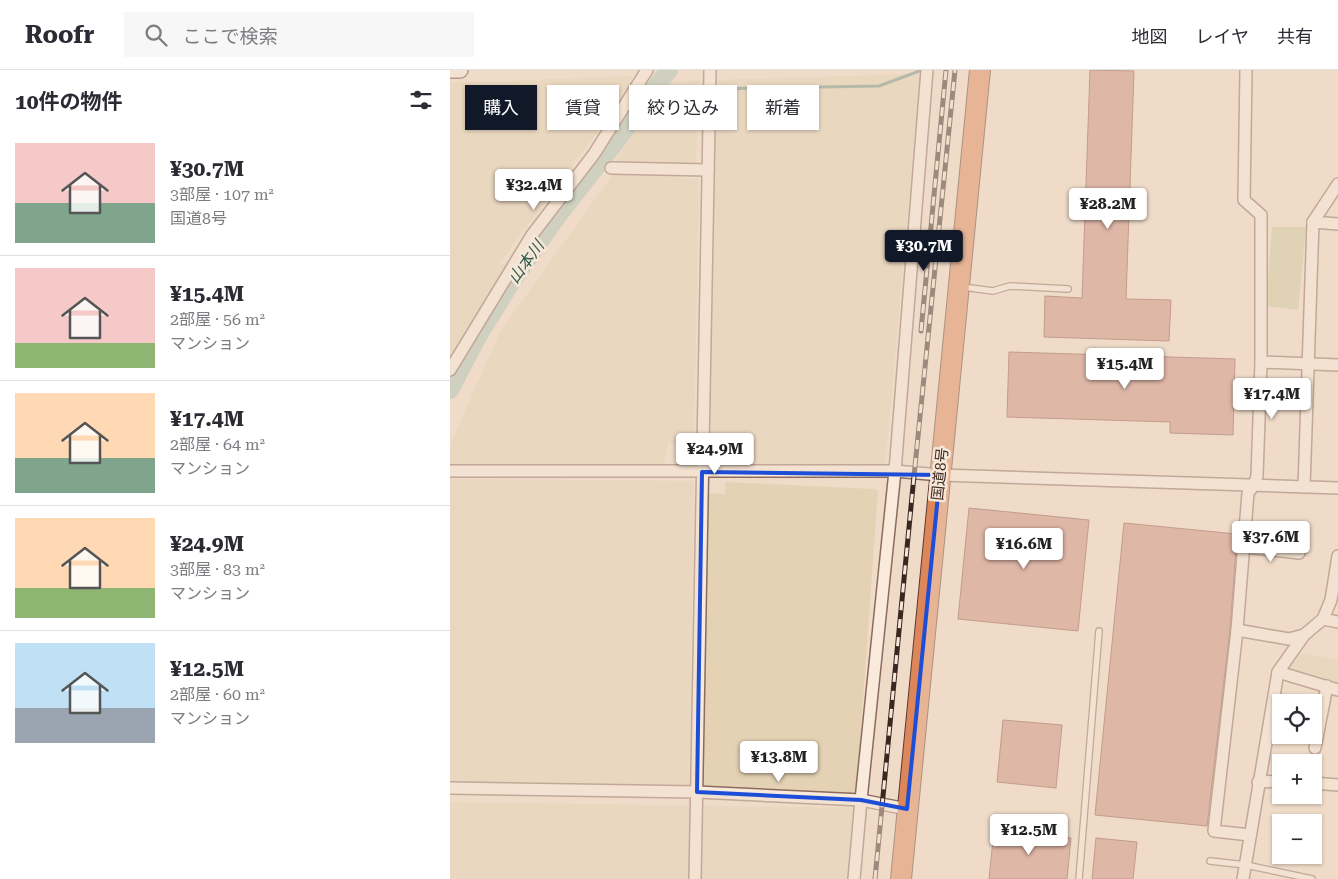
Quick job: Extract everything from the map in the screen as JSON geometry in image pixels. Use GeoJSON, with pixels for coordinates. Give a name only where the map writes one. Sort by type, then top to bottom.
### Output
{"type":"FeatureCollection","features":[{"type":"Feature","properties":{"kind":"highway","name":"国道8号"},"geometry":{"type":"LineString","coordinates":[[901,879],[980,70]]}},
{"type":"Feature","properties":{"kind":"street"},"geometry":{"type":"LineString","coordinates":[[450,70],[460,70]]}},
{"type":"Feature","properties":{"kind":"street"},"geometry":{"type":"LineString","coordinates":[[450,370],[532,235],[594,154],[647,70]]}},
{"type":"Feature","properties":{"kind":"street"},"geometry":{"type":"LineString","coordinates":[[695,879],[710,70]]}},
{"type":"Feature","properties":{"kind":"street"},"geometry":{"type":"LineString","coordinates":[[854,879],[895,471],[927,70]]}},
{"type":"Feature","properties":{"kind":"street"},"geometry":{"type":"LineString","coordinates":[[1246,70],[1244,200],[1261,215],[1261,362],[1257,476],[1254,485],[1248,493],[1237,630],[1214,831],[1250,835]]}},
{"type":"Feature","properties":{"kind":"street"},"geometry":{"type":"LineString","coordinates":[[611,168],[708,170]]}},
{"type":"Feature","properties":{"kind":"street"},"geometry":{"type":"LineString","coordinates":[[1304,486],[1314,222],[1338,184]]}},
{"type":"Feature","properties":{"kind":"street"},"geometry":{"type":"LineString","coordinates":[[1314,222],[1338,224]]}},
{"type":"Feature","properties":{"kind":"street"},"geometry":{"type":"LineString","coordinates":[[1261,362],[1338,365]]}},
{"type":"Feature","properties":{"kind":"street"},"geometry":{"type":"LineString","coordinates":[[450,471],[895,471],[940,475],[1338,488]]}},
{"type":"Feature","properties":{"kind":"street"},"geometry":{"type":"LineString","coordinates":[[1245,547],[1299,553]]}},
{"type":"Feature","properties":{"kind":"street"},"geometry":{"type":"LineString","coordinates":[[1243,879],[1278,672],[1304,635],[1323,619],[1331,600],[1338,556]]}},
{"type":"Feature","properties":{"kind":"street"},"geometry":{"type":"LineString","coordinates":[[1323,619],[1338,622]]}},
{"type":"Feature","properties":{"kind":"street"},"geometry":{"type":"LineString","coordinates":[[1237,630],[1289,639],[1304,635]]}},
{"type":"Feature","properties":{"kind":"street"},"geometry":{"type":"LineString","coordinates":[[1278,672],[1332,688],[1315,748]]}},
{"type":"Feature","properties":{"kind":"street"},"geometry":{"type":"LineString","coordinates":[[1258,782],[1272,781]]}},
{"type":"Feature","properties":{"kind":"street"},"geometry":{"type":"LineString","coordinates":[[1322,784],[1338,786]]}},
{"type":"Feature","properties":{"kind":"street"},"geometry":{"type":"LineString","coordinates":[[450,788],[697,792],[861,800],[907,809]]}},
{"type":"Feature","properties":{"kind":"lane"},"geometry":{"type":"LineString","coordinates":[[958,286],[993,291],[1010,286],[1068,289]]}},
{"type":"Feature","properties":{"kind":"lane"},"geometry":{"type":"LineString","coordinates":[[1079,879],[1099,631]]}},
{"type":"Feature","properties":{"kind":"lane"},"geometry":{"type":"LineString","coordinates":[[1210,860],[1246,865],[1312,879]]}},
{"type":"Feature","properties":{"kind":"highlighted area"},"geometry":{"type":"Polygon","coordinates":[[[702,472],[940,475],[907,809],[861,800],[697,792],[702,472]]]}},
{"type":"Feature","properties":{"kind":"shaded area"},"geometry":{"type":"Polygon","coordinates":[[[920,74],[885,470],[710,470],[705,465],[710,130],[737,130],[737,85],[711,85],[711,80],[920,74]]]}},
{"type":"Feature","properties":{"kind":"shaded area"},"geometry":{"type":"Polygon","coordinates":[[[632,76],[633,85],[629,85],[629,93],[619,106],[619,85],[547,85],[547,130],[600,130],[499,264],[507,264],[450,365],[450,83],[632,76]]]}},
{"type":"Feature","properties":{"kind":"shaded area"},"geometry":{"type":"Polygon","coordinates":[[[699,80],[699,85],[669,85],[671,82],[699,80]]]}},
{"type":"Feature","properties":{"kind":"shaded area"},"geometry":{"type":"Polygon","coordinates":[[[637,130],[697,130],[696,164],[615,161],[637,130]]]}},
{"type":"Feature","properties":{"kind":"shaded area"},"geometry":{"type":"Polygon","coordinates":[[[613,174],[699,179],[694,445],[668,442],[663,471],[450,467],[450,445],[500,332],[613,174]]]}},
{"type":"Feature","properties":{"kind":"shaded area"},"geometry":{"type":"Polygon","coordinates":[[[1272,227],[1306,227],[1298,310],[1266,306],[1272,227]]]}},
{"type":"Feature","properties":{"kind":"shaded area"},"geometry":{"type":"Polygon","coordinates":[[[450,479],[694,481],[689,791],[450,790],[450,479]]]}},
{"type":"Feature","properties":{"kind":"shaded area"},"geometry":{"type":"Polygon","coordinates":[[[725,482],[874,489],[878,491],[856,798],[699,790],[703,493],[725,494],[725,482]]]}},
{"type":"Feature","properties":{"kind":"shaded area"},"geometry":{"type":"Polygon","coordinates":[[[1297,652],[1338,660],[1338,688],[1283,671],[1297,652]]]}},
{"type":"Feature","properties":{"kind":"shaded area"},"geometry":{"type":"Polygon","coordinates":[[[450,802],[857,808],[850,879],[450,879],[450,802]]]}},
{"type":"Feature","properties":{"kind":"building"},"geometry":{"type":"Polygon","coordinates":[[[1090,70],[1134,71],[1126,299],[1171,300],[1169,341],[1044,337],[1045,296],[1082,298],[1090,70]]]}},
{"type":"Feature","properties":{"kind":"building"},"geometry":{"type":"Polygon","coordinates":[[[1009,352],[1235,359],[1233,435],[1170,433],[1170,422],[1007,417],[1009,352]]]}},
{"type":"Feature","properties":{"kind":"building"},"geometry":{"type":"Polygon","coordinates":[[[969,508],[1089,520],[1078,631],[958,619],[969,508]]]}},
{"type":"Feature","properties":{"kind":"building"},"geometry":{"type":"Polygon","coordinates":[[[1124,523],[1237,534],[1230,629],[1207,826],[1095,815],[1124,523]]]}},
{"type":"Feature","properties":{"kind":"building"},"geometry":{"type":"Polygon","coordinates":[[[1003,720],[1062,725],[1056,788],[997,782],[1003,720]]]}},
{"type":"Feature","properties":{"kind":"building"},"geometry":{"type":"Polygon","coordinates":[[[994,830],[1071,838],[1067,879],[989,879],[994,830]]]}},
{"type":"Feature","properties":{"kind":"building"},"geometry":{"type":"Polygon","coordinates":[[[1096,838],[1137,842],[1133,879],[1092,879],[1096,838]]]}},
{"type":"Feature","properties":{"kind":"waterway","name":"山本川"},"geometry":{"type":"LineString","coordinates":[[450,390],[477,338],[511,283],[557,217],[626,129],[669,70]]}},
{"type":"Feature","properties":{"kind":"waterway"},"geometry":{"type":"LineString","coordinates":[[737,89],[879,86],[922,70]]}},
{"type":"Feature","properties":{"kind":"railway"},"geometry":{"type":"LineString","coordinates":[[921,331],[946,70]]}},
{"type":"Feature","properties":{"kind":"railway"},"geometry":{"type":"LineString","coordinates":[[875,879],[955,70]]}}]}
